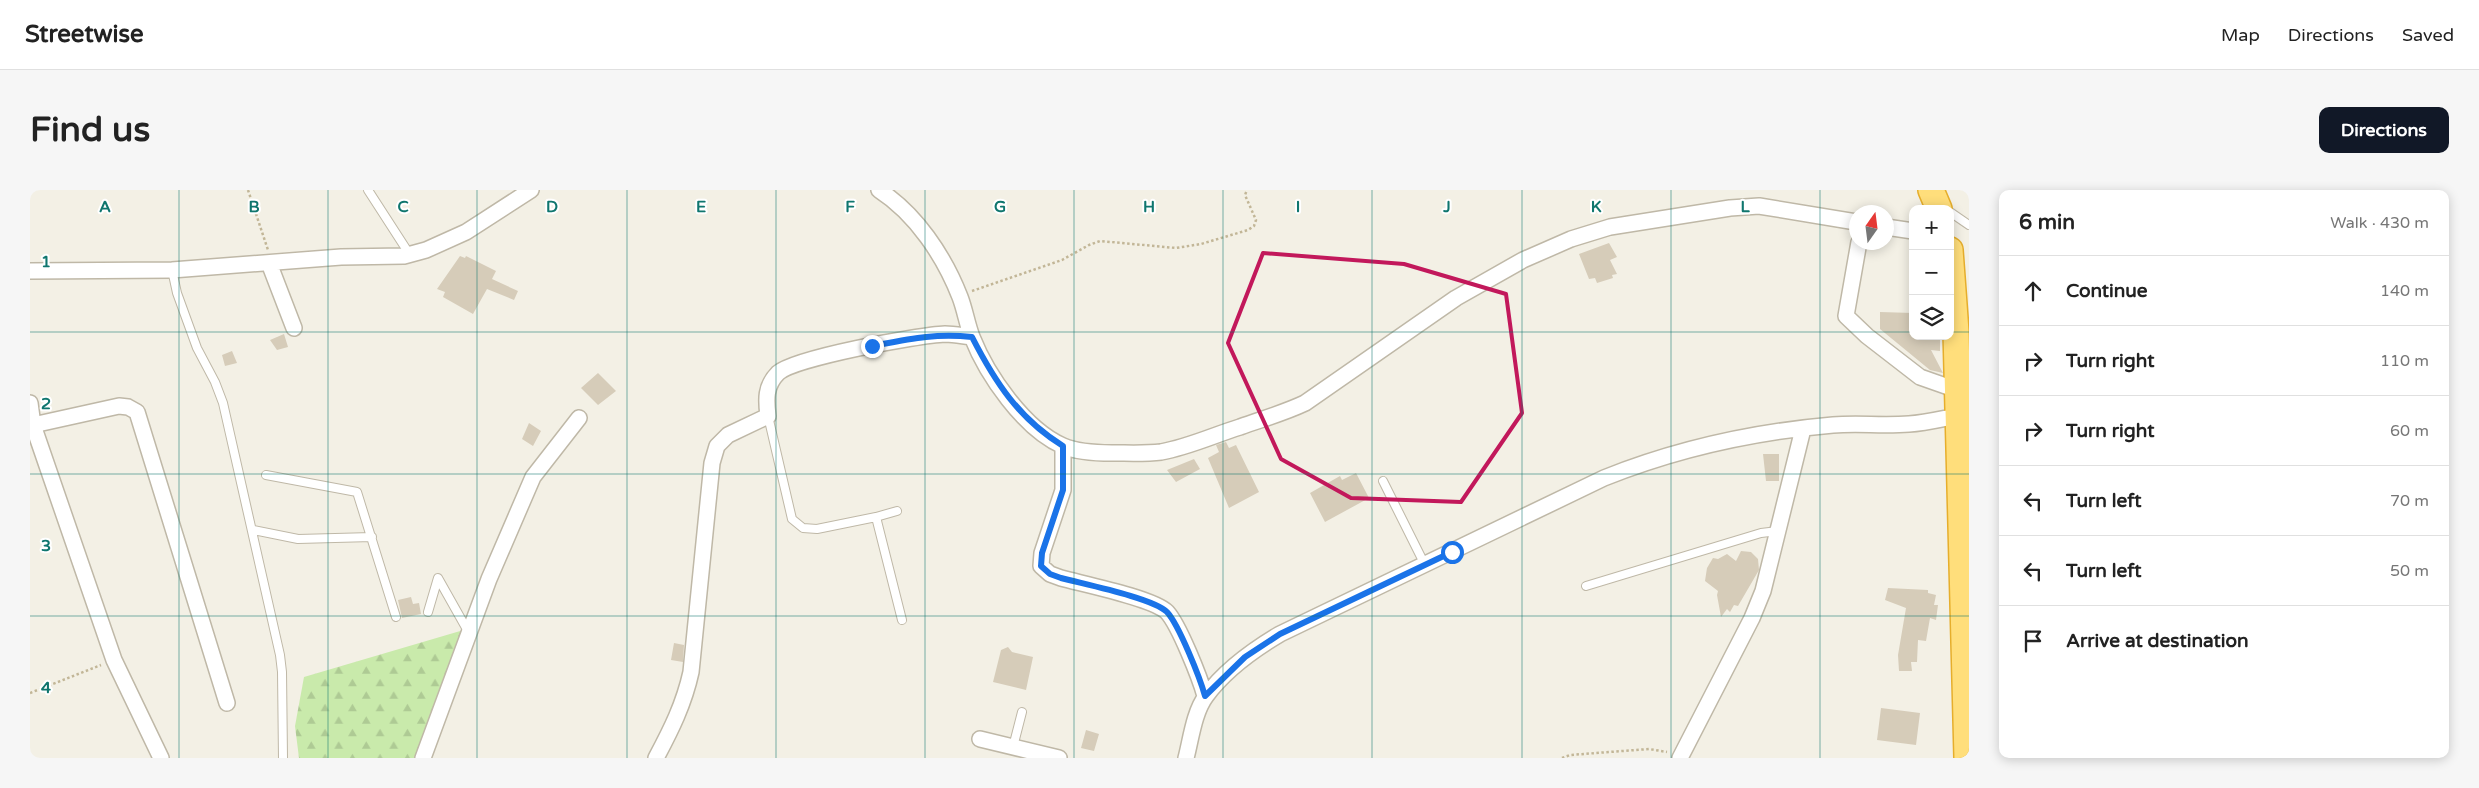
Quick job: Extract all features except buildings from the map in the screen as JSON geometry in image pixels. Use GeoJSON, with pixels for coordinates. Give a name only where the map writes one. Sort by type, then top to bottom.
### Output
{"type":"FeatureCollection","features":[{"type":"Feature","properties":{"kind":"highway"},"geometry":{"type":"LineString","coordinates":[[1954,295],[1967,758]]}},
{"type":"Feature","properties":{"kind":"street"},"geometry":{"type":"LineString","coordinates":[[30,271],[172,270],[410,254],[426,250],[466,232],[531,190]]}},
{"type":"Feature","properties":{"kind":"street"},"geometry":{"type":"LineString","coordinates":[[879,190],[900,204],[920,228],[938,255],[959,296],[972,337],[996,382],[1016,408],[1033,425],[1063,446],[1104,453],[1160,452],[1190,445],[1281,414],[1304,403],[1346,376],[1426,318],[1493,276],[1571,239],[1610,227],[1730,208],[1759,206],[1849,221]]}},
{"type":"Feature","properties":{"kind":"street"},"geometry":{"type":"LineString","coordinates":[[1894,228],[1909,230]]}},
{"type":"Feature","properties":{"kind":"street"},"geometry":{"type":"LineString","coordinates":[[1858,250],[1846,316],[1867,336],[1920,377],[1957,390]]}},
{"type":"Feature","properties":{"kind":"street"},"geometry":{"type":"LineString","coordinates":[[269,263],[294,328]]}},
{"type":"Feature","properties":{"kind":"street"},"geometry":{"type":"LineString","coordinates":[[656,758],[686,696],[691,672],[712,463],[717,446],[728,436],[768,416],[766,395],[770,383],[784,368],[855,349],[925,336],[946,334],[972,337]]}},
{"type":"Feature","properties":{"kind":"street"},"geometry":{"type":"LineString","coordinates":[[30,402],[33,425],[114,660],[161,758]]}},
{"type":"Feature","properties":{"kind":"street"},"geometry":{"type":"LineString","coordinates":[[33,425],[119,406],[128,407],[137,412],[227,703]]}},
{"type":"Feature","properties":{"kind":"street"},"geometry":{"type":"LineString","coordinates":[[1186,758],[1205,696],[1245,657],[1267,642],[1596,482],[1640,463],[1713,442],[1760,432],[1834,425],[1909,424],[1957,416]]}},
{"type":"Feature","properties":{"kind":"street"},"geometry":{"type":"LineString","coordinates":[[423,758],[470,635],[489,579],[533,477],[579,418]]}},
{"type":"Feature","properties":{"kind":"street"},"geometry":{"type":"LineString","coordinates":[[1676,756],[1752,618],[1763,591],[1803,429]]}},
{"type":"Feature","properties":{"kind":"street"},"geometry":{"type":"LineString","coordinates":[[1063,446],[1062,494],[1042,553],[1041,566],[1050,574],[1061,578],[1162,608],[1173,621],[1199,676],[1205,696]]}},
{"type":"Feature","properties":{"kind":"street"},"geometry":{"type":"LineString","coordinates":[[980,740],[1059,758]]}},
{"type":"Feature","properties":{"kind":"lane"},"geometry":{"type":"LineString","coordinates":[[368,190],[410,254]]}},
{"type":"Feature","properties":{"kind":"lane"},"geometry":{"type":"LineString","coordinates":[[1954,215],[1969,225]]}},
{"type":"Feature","properties":{"kind":"lane"},"geometry":{"type":"LineString","coordinates":[[172,270],[177,293],[197,348],[215,382],[223,403],[253,530],[280,655],[283,758]]}},
{"type":"Feature","properties":{"kind":"lane"},"geometry":{"type":"LineString","coordinates":[[768,416],[792,519],[803,528],[817,529],[897,512]]}},
{"type":"Feature","properties":{"kind":"lane"},"geometry":{"type":"LineString","coordinates":[[266,475],[357,492],[396,617]]}},
{"type":"Feature","properties":{"kind":"lane"},"geometry":{"type":"LineString","coordinates":[[1383,481],[1425,566]]}},
{"type":"Feature","properties":{"kind":"lane"},"geometry":{"type":"LineString","coordinates":[[876,517],[902,620]]}},
{"type":"Feature","properties":{"kind":"lane"},"geometry":{"type":"LineString","coordinates":[[253,530],[298,538],[372,537]]}},
{"type":"Feature","properties":{"kind":"lane"},"geometry":{"type":"LineString","coordinates":[[1586,586],[1761,533],[1778,530]]}},
{"type":"Feature","properties":{"kind":"lane"},"geometry":{"type":"LineString","coordinates":[[428,612],[438,578],[470,635]]}},
{"type":"Feature","properties":{"kind":"lane"},"geometry":{"type":"LineString","coordinates":[[1013,748],[1022,712]]}},
{"type":"Feature","properties":{"kind":"path"},"geometry":{"type":"LineString","coordinates":[[248,190],[268,248],[269,263]]}},
{"type":"Feature","properties":{"kind":"path"},"geometry":{"type":"LineString","coordinates":[[959,296],[1062,260],[1100,241],[1176,248],[1201,244],[1248,230],[1254,226],[1256,220],[1246,195],[1247,190]]}},
{"type":"Feature","properties":{"kind":"path"},"geometry":{"type":"LineString","coordinates":[[30,693],[114,660]]}},
{"type":"Feature","properties":{"kind":"path"},"geometry":{"type":"LineString","coordinates":[[1562,758],[1570,755],[1649,749],[1664,750],[1676,756]]}},
{"type":"Feature","properties":{"kind":"highlighted area"},"geometry":{"type":"Polygon","coordinates":[[[1263,253],[1404,264],[1506,294],[1522,413],[1461,502],[1351,498],[1281,459],[1228,343],[1263,253]]]}},
{"type":"Feature","properties":{"kind":"green space"},"geometry":{"type":"Polygon","coordinates":[[[467,629],[416,758],[299,758],[295,726],[304,677],[467,629]]]}},
{"type":"Feature","properties":{"kind":"route"},"geometry":{"type":"LineString","coordinates":[[872,346],[946,334],[972,337],[996,382],[1016,408],[1033,425],[1063,446],[1063,490],[1042,553],[1041,566],[1050,574],[1061,578],[1162,608],[1173,621],[1199,676],[1205,696],[1230,670],[1261,645],[1280,634],[1452,552]]}}]}
